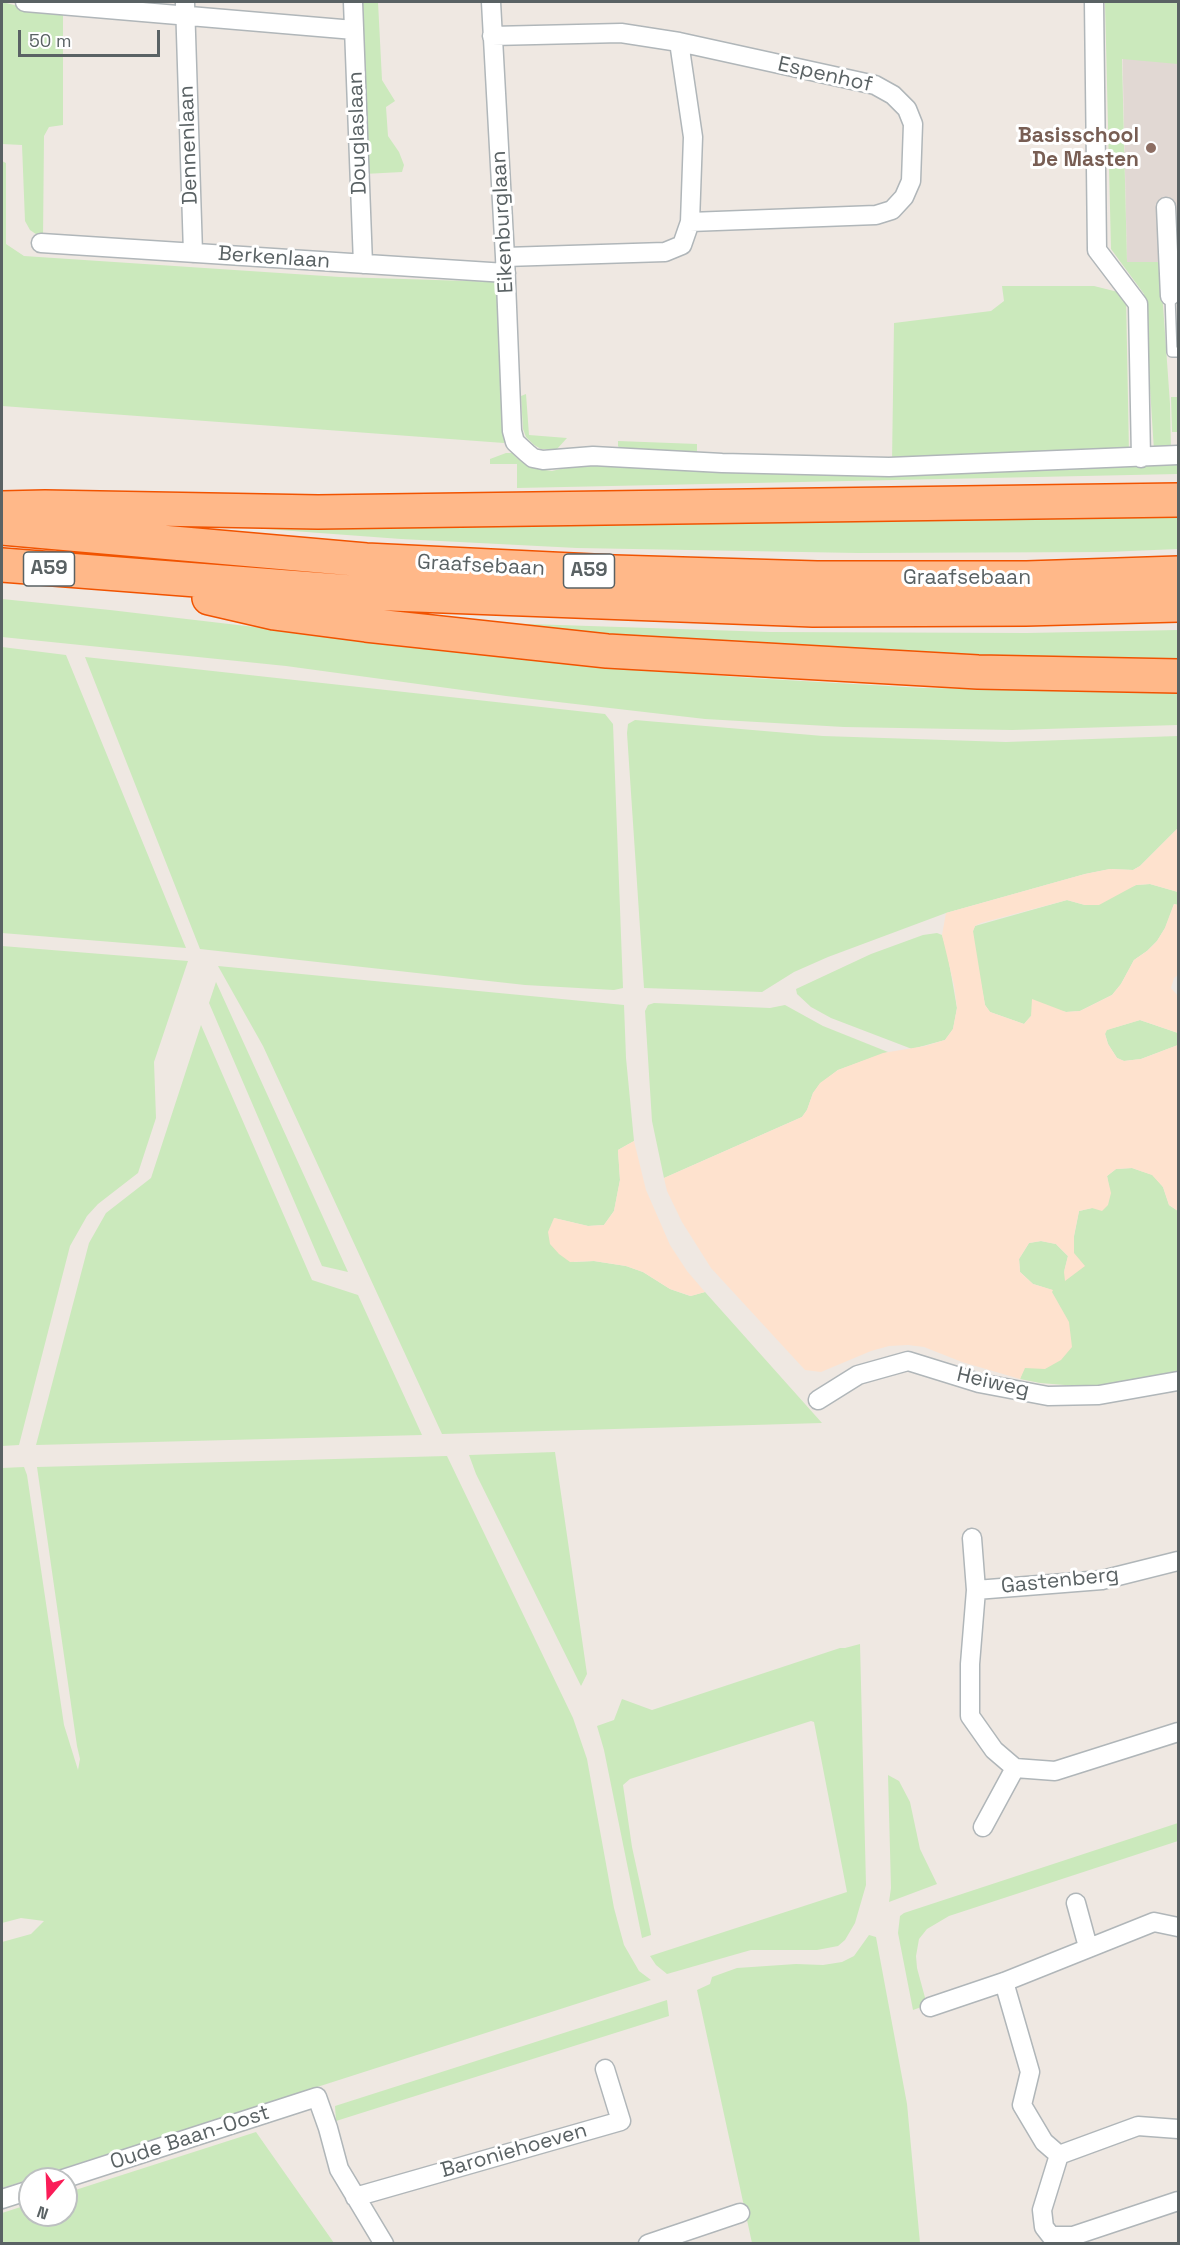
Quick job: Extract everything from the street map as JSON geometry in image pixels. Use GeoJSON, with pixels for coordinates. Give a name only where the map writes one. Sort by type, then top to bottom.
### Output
{"type":"FeatureCollection","features":[{"type":"Feature","properties":{"kind":"highway"},"geometry":{"type":"LineString","coordinates":[[2,508],[342,512],[1179,500]]}},
{"type":"Feature","properties":{"kind":"highway","name":"Graafsebaan"},"geometry":{"type":"LineString","coordinates":[[2,528],[366,560],[614,573],[817,578],[1026,578],[1179,573]]}},
{"type":"Feature","properties":{"kind":"highway","name":"Graafsebaan"},"geometry":{"type":"LineString","coordinates":[[2,565],[364,593],[813,610],[1026,609],[1179,605]]}},
{"type":"Feature","properties":{"kind":"highway","name":"A59"},"geometry":{"type":"LineString","coordinates":[[96,573],[274,613],[366,626],[607,651],[978,672],[1179,676]]}},
{"type":"Feature","properties":{"kind":"street"},"geometry":{"type":"LineString","coordinates":[[25,2],[185,8],[354,30]]}},
{"type":"Feature","properties":{"kind":"street","name":"Douglaslaan"},"geometry":{"type":"LineString","coordinates":[[353,2],[363,264]]}},
{"type":"Feature","properties":{"kind":"street","name":"Eikenburglaan"},"geometry":{"type":"LineString","coordinates":[[490,2],[512,431],[515,442],[533,458],[543,460],[593,456],[722,463],[889,467],[1141,458]]}},
{"type":"Feature","properties":{"kind":"street"},"geometry":{"type":"LineString","coordinates":[[1094,2],[1097,250],[1138,304],[1141,458],[1179,455]]}},
{"type":"Feature","properties":{"kind":"street","name":"Dennenlaan"},"geometry":{"type":"LineString","coordinates":[[185,8],[193,253]]}},
{"type":"Feature","properties":{"kind":"street","name":"Espenhof"},"geometry":{"type":"LineString","coordinates":[[492,36],[621,33],[679,42],[875,85],[894,95],[907,109],[913,124],[911,181],[904,197],[892,210],[876,215],[690,222]]}},
{"type":"Feature","properties":{"kind":"street"},"geometry":{"type":"LineString","coordinates":[[505,265],[665,252],[682,246],[690,222],[693,137],[679,42]]}},
{"type":"Feature","properties":{"kind":"street"},"geometry":{"type":"LineString","coordinates":[[1166,207],[1174,296]]}},
{"type":"Feature","properties":{"kind":"street","name":"Berkenlaan"},"geometry":{"type":"LineString","coordinates":[[41,243],[363,264],[505,265]]}},
{"type":"Feature","properties":{"kind":"street","name":"Heiweg"},"geometry":{"type":"LineString","coordinates":[[818,1400],[858,1375],[908,1361],[979,1383],[1048,1396],[1099,1395],[1179,1381]]}},
{"type":"Feature","properties":{"kind":"street","name":"Gastenberg"},"geometry":{"type":"LineString","coordinates":[[972,1538],[976,1590],[969,1664],[970,1716],[994,1750],[1015,1768]]}},
{"type":"Feature","properties":{"kind":"street","name":"Gastenberg"},"geometry":{"type":"LineString","coordinates":[[976,1590],[1102,1580],[1179,1561]]}},
{"type":"Feature","properties":{"kind":"street"},"geometry":{"type":"LineString","coordinates":[[983,1827],[1015,1768],[1055,1771],[1179,1732]]}},
{"type":"Feature","properties":{"kind":"street"},"geometry":{"type":"LineString","coordinates":[[1076,1903],[1088,1947]]}},
{"type":"Feature","properties":{"kind":"street"},"geometry":{"type":"LineString","coordinates":[[930,2007],[1004,1982],[1154,1922],[1179,1928]]}},
{"type":"Feature","properties":{"kind":"street"},"geometry":{"type":"LineString","coordinates":[[1004,1982],[1030,2072],[1022,2105],[1044,2142],[1059,2155]]}},
{"type":"Feature","properties":{"kind":"street","name":"Baroniehoeven"},"geometry":{"type":"LineString","coordinates":[[355,2197],[621,2121],[604,2069]]}},
{"type":"Feature","properties":{"kind":"street","name":"Oude Baan-Oost"},"geometry":{"type":"LineString","coordinates":[[78,2174],[317,2097],[339,2169],[355,2197]]}},
{"type":"Feature","properties":{"kind":"street"},"geometry":{"type":"LineString","coordinates":[[1059,2155],[1138,2126],[1179,2128]]}},
{"type":"Feature","properties":{"kind":"street"},"geometry":{"type":"LineString","coordinates":[[1059,2155],[1041,2210],[1044,2227],[1051,2240],[1073,2236],[1179,2201]]}},
{"type":"Feature","properties":{"kind":"street"},"geometry":{"type":"LineString","coordinates":[[2,2199],[18,2194]]}},
{"type":"Feature","properties":{"kind":"street"},"geometry":{"type":"LineString","coordinates":[[355,2197],[384,2244]]}},
{"type":"Feature","properties":{"kind":"street"},"geometry":{"type":"LineString","coordinates":[[648,2244],[740,2213]]}},
{"type":"Feature","properties":{"kind":"lane"},"geometry":{"type":"LineString","coordinates":[[1174,296],[1172,352],[1179,352]]}},
{"type":"Feature","properties":{"kind":"shaded area","name":"Basisschool De Masten"},"geometry":{"type":"Polygon","coordinates":[[[1122,33],[1178,34],[1178,262],[1127,262],[1122,33]]]}},
{"type":"Feature","properties":{"kind":"green space"},"geometry":{"type":"Polygon","coordinates":[[[2,2],[18,6],[63,10],[63,125],[49,127],[44,136],[43,239],[30,230],[25,221],[22,145],[2,144],[2,2]]]}},
{"type":"Feature","properties":{"kind":"green space"},"geometry":{"type":"Polygon","coordinates":[[[360,2],[378,2],[382,80],[395,101],[386,107],[388,136],[399,152],[404,165],[402,172],[364,174],[360,2]]]}},
{"type":"Feature","properties":{"kind":"green space"},"geometry":{"type":"Polygon","coordinates":[[[1105,2],[1178,2],[1178,64],[1122,59],[1127,262],[1160,262],[1171,449],[1154,451],[1144,294],[1111,249],[1105,2]]]}},
{"type":"Feature","properties":{"kind":"green space"},"geometry":{"type":"Polygon","coordinates":[[[2,161],[6,163],[6,244],[24,256],[340,277],[499,282],[507,436],[504,443],[2,406],[2,161]]]}},
{"type":"Feature","properties":{"kind":"green space"},"geometry":{"type":"Polygon","coordinates":[[[1002,286],[1094,286],[1126,294],[1129,453],[892,462],[894,323],[991,311],[1004,301],[1002,286]]]}},
{"type":"Feature","properties":{"kind":"green space"},"geometry":{"type":"Polygon","coordinates":[[[526,394],[529,435],[567,438],[557,449],[541,449],[526,437],[523,429],[521,396],[526,394]]]}},
{"type":"Feature","properties":{"kind":"green space"},"geometry":{"type":"Polygon","coordinates":[[[1171,397],[1178,397],[1178,432],[1172,432],[1171,397]]]}},
{"type":"Feature","properties":{"kind":"green space"},"geometry":{"type":"Polygon","coordinates":[[[618,441],[697,444],[697,452],[694,454],[621,450],[618,441]]]}},
{"type":"Feature","properties":{"kind":"green space"},"geometry":{"type":"Polygon","coordinates":[[[512,453],[533,468],[552,471],[586,463],[1178,463],[1178,474],[517,488],[517,464],[490,464],[490,459],[512,453]]]}},
{"type":"Feature","properties":{"kind":"green space"},"geometry":{"type":"Polygon","coordinates":[[[1178,506],[1178,549],[1107,552],[858,553],[577,548],[401,539],[171,522],[1178,506]]]}},
{"type":"Feature","properties":{"kind":"green space"},"geometry":{"type":"Polygon","coordinates":[[[2,599],[578,665],[923,688],[1178,692],[1178,725],[1012,730],[844,727],[705,719],[506,696],[286,666],[2,637],[2,599]]]}},
{"type":"Feature","properties":{"kind":"green space"},"geometry":{"type":"Polygon","coordinates":[[[390,617],[770,632],[1027,633],[1178,630],[1178,668],[960,667],[390,617]]]}},
{"type":"Feature","properties":{"kind":"green space"},"geometry":{"type":"Polygon","coordinates":[[[2,647],[66,655],[186,948],[2,933],[2,647]]]}},
{"type":"Feature","properties":{"kind":"green space"},"geometry":{"type":"Polygon","coordinates":[[[85,657],[605,714],[613,724],[623,988],[614,990],[525,985],[200,949],[85,657]]]}},
{"type":"Feature","properties":{"kind":"green space"},"geometry":{"type":"Polygon","coordinates":[[[635,720],[823,736],[1006,742],[1178,736],[1178,828],[1140,866],[1133,870],[1110,869],[1085,874],[946,913],[828,957],[794,972],[762,992],[644,988],[627,733],[628,724],[635,720]]]}},
{"type":"Feature","properties":{"kind":"green space"},"geometry":{"type":"Polygon","coordinates":[[[1150,884],[1178,892],[1178,905],[1174,904],[1165,928],[1157,941],[1134,960],[1112,995],[1080,1011],[1057,1010],[1031,1016],[1024,1024],[990,1012],[985,1005],[973,942],[975,926],[1067,900],[1085,905],[1136,885],[1150,884]]]}},
{"type":"Feature","properties":{"kind":"green space"},"geometry":{"type":"Polygon","coordinates":[[[937,933],[942,935],[947,951],[957,1008],[953,1029],[945,1040],[912,1049],[831,1018],[811,1007],[797,994],[796,989],[871,954],[923,935],[937,933]]]}},
{"type":"Feature","properties":{"kind":"green space"},"geometry":{"type":"Polygon","coordinates":[[[2,946],[188,961],[154,1062],[156,1118],[138,1173],[98,1204],[87,1216],[70,1246],[19,1445],[2,1446],[2,946]]]}},
{"type":"Feature","properties":{"kind":"green space"},"geometry":{"type":"Polygon","coordinates":[[[218,966],[624,1005],[626,1058],[634,1141],[618,1150],[620,1180],[614,1211],[604,1225],[588,1226],[554,1218],[574,1262],[594,1261],[626,1266],[643,1272],[670,1289],[690,1296],[705,1292],[822,1423],[442,1434],[263,1046],[218,966]]]}},
{"type":"Feature","properties":{"kind":"green space"},"geometry":{"type":"Polygon","coordinates":[[[216,982],[348,1272],[322,1266],[209,1003],[216,982]]]}},
{"type":"Feature","properties":{"kind":"green space"},"geometry":{"type":"Polygon","coordinates":[[[654,1003],[770,1008],[785,1005],[823,1026],[888,1052],[838,1070],[820,1084],[813,1093],[802,1117],[664,1178],[652,1121],[645,1011],[648,1005],[654,1003]]]}},
{"type":"Feature","properties":{"kind":"green space"},"geometry":{"type":"Polygon","coordinates":[[[1140,1020],[1178,1033],[1178,1045],[1141,1059],[1124,1061],[1117,1058],[1108,1044],[1106,1030],[1140,1020]]]}},
{"type":"Feature","properties":{"kind":"green space"},"geometry":{"type":"Polygon","coordinates":[[[201,1025],[312,1280],[358,1295],[422,1435],[36,1445],[89,1243],[106,1213],[151,1178],[201,1025]]]}},
{"type":"Feature","properties":{"kind":"green space"},"geometry":{"type":"Polygon","coordinates":[[[1132,1168],[1153,1175],[1163,1187],[1169,1205],[1178,1211],[1178,1376],[1123,1385],[1089,1387],[1020,1379],[1052,1290],[1033,1284],[1020,1272],[1019,1259],[1029,1243],[1041,1241],[1056,1244],[1068,1256],[1064,1272],[1074,1253],[1074,1236],[1079,1211],[1092,1208],[1110,1193],[1107,1176],[1116,1169],[1132,1168]]]}},
{"type":"Feature","properties":{"kind":"green space"},"geometry":{"type":"Polygon","coordinates":[[[555,1452],[587,1674],[581,1686],[476,1474],[469,1455],[555,1452]]]}},
{"type":"Feature","properties":{"kind":"green space"},"geometry":{"type":"Polygon","coordinates":[[[447,1456],[573,1718],[587,1759],[614,1908],[624,1945],[639,1971],[651,1980],[68,2167],[18,2167],[18,2183],[2,2188],[2,1942],[31,1934],[44,1921],[21,1918],[2,1923],[2,1468],[24,1467],[27,1475],[64,1725],[78,1770],[80,1759],[37,1467],[447,1456]]]}},
{"type":"Feature","properties":{"kind":"green space"},"geometry":{"type":"Polygon","coordinates":[[[860,1644],[866,1885],[855,1923],[845,1940],[838,1946],[817,1950],[751,1950],[667,1974],[656,1965],[650,1956],[847,1892],[814,1722],[811,1721],[630,1779],[623,1785],[632,1847],[651,1935],[642,1938],[604,1750],[597,1726],[614,1720],[622,1699],[652,1710],[840,1648],[860,1644]]]}},
{"type":"Feature","properties":{"kind":"green space"},"geometry":{"type":"Polygon","coordinates":[[[888,1775],[899,1781],[910,1802],[920,1849],[937,1884],[889,1902],[891,1888],[888,1775]]]}},
{"type":"Feature","properties":{"kind":"green space"},"geometry":{"type":"Polygon","coordinates":[[[1178,1823],[1178,1841],[949,1916],[927,1929],[919,1939],[916,1956],[927,2005],[913,2010],[898,1933],[900,1916],[904,1913],[1178,1823]]]}},
{"type":"Feature","properties":{"kind":"green space"},"geometry":{"type":"Polygon","coordinates":[[[869,1935],[876,1937],[907,2104],[920,2243],[752,2243],[697,1990],[710,1984],[712,1977],[737,1968],[796,1964],[823,1965],[842,1962],[854,1956],[869,1935]]]}},
{"type":"Feature","properties":{"kind":"green space"},"geometry":{"type":"Polygon","coordinates":[[[667,2000],[669,2016],[336,2121],[335,2106],[667,2000]]]}},
{"type":"Feature","properties":{"kind":"green space"},"geometry":{"type":"Polygon","coordinates":[[[256,2132],[334,2243],[2,2243],[2,2213],[18,2208],[18,2227],[78,2227],[78,2189],[256,2132]]]}},
{"type":"Feature","properties":{"kind":"sand"},"geometry":{"type":"Polygon","coordinates":[[[1178,828],[1178,892],[1150,884],[1136,885],[1099,905],[1085,905],[1067,900],[981,923],[975,926],[973,931],[985,1005],[990,1012],[1024,1024],[1031,1016],[1032,999],[1066,1012],[1080,1011],[1112,995],[1134,960],[1157,941],[1165,928],[1174,904],[1178,905],[1178,975],[1174,978],[1171,988],[1178,996],[1178,1033],[1140,1020],[1107,1030],[1105,1034],[1117,1058],[1124,1061],[1141,1059],[1178,1045],[1178,1211],[1169,1205],[1163,1187],[1152,1175],[1132,1168],[1116,1169],[1107,1176],[1111,1193],[1108,1205],[1102,1211],[1092,1208],[1079,1211],[1074,1236],[1074,1253],[1085,1266],[1065,1281],[1064,1272],[1068,1256],[1056,1244],[1041,1241],[1029,1243],[1019,1259],[1020,1272],[1033,1284],[1053,1290],[1069,1322],[1072,1347],[1061,1360],[1045,1369],[1025,1368],[1020,1379],[962,1362],[924,1347],[908,1345],[889,1346],[871,1351],[821,1372],[805,1370],[711,1268],[682,1222],[667,1191],[664,1178],[802,1117],[820,1083],[838,1070],[883,1053],[945,1040],[953,1029],[957,1008],[942,935],[946,913],[1085,874],[1110,869],[1133,870],[1140,866],[1178,828]]]}},
{"type":"Feature","properties":{"kind":"sand"},"geometry":{"type":"Polygon","coordinates":[[[634,1141],[646,1190],[670,1245],[687,1271],[705,1292],[691,1296],[670,1289],[643,1272],[626,1266],[594,1261],[570,1262],[550,1244],[548,1232],[554,1218],[588,1226],[604,1225],[614,1211],[620,1180],[618,1150],[634,1141]]]}},
{"type":"Feature","properties":{"kind":"place","name":"Basisschool De Masten"},"geometry":{"type":"Point","coordinates":[1151,148]}}]}
